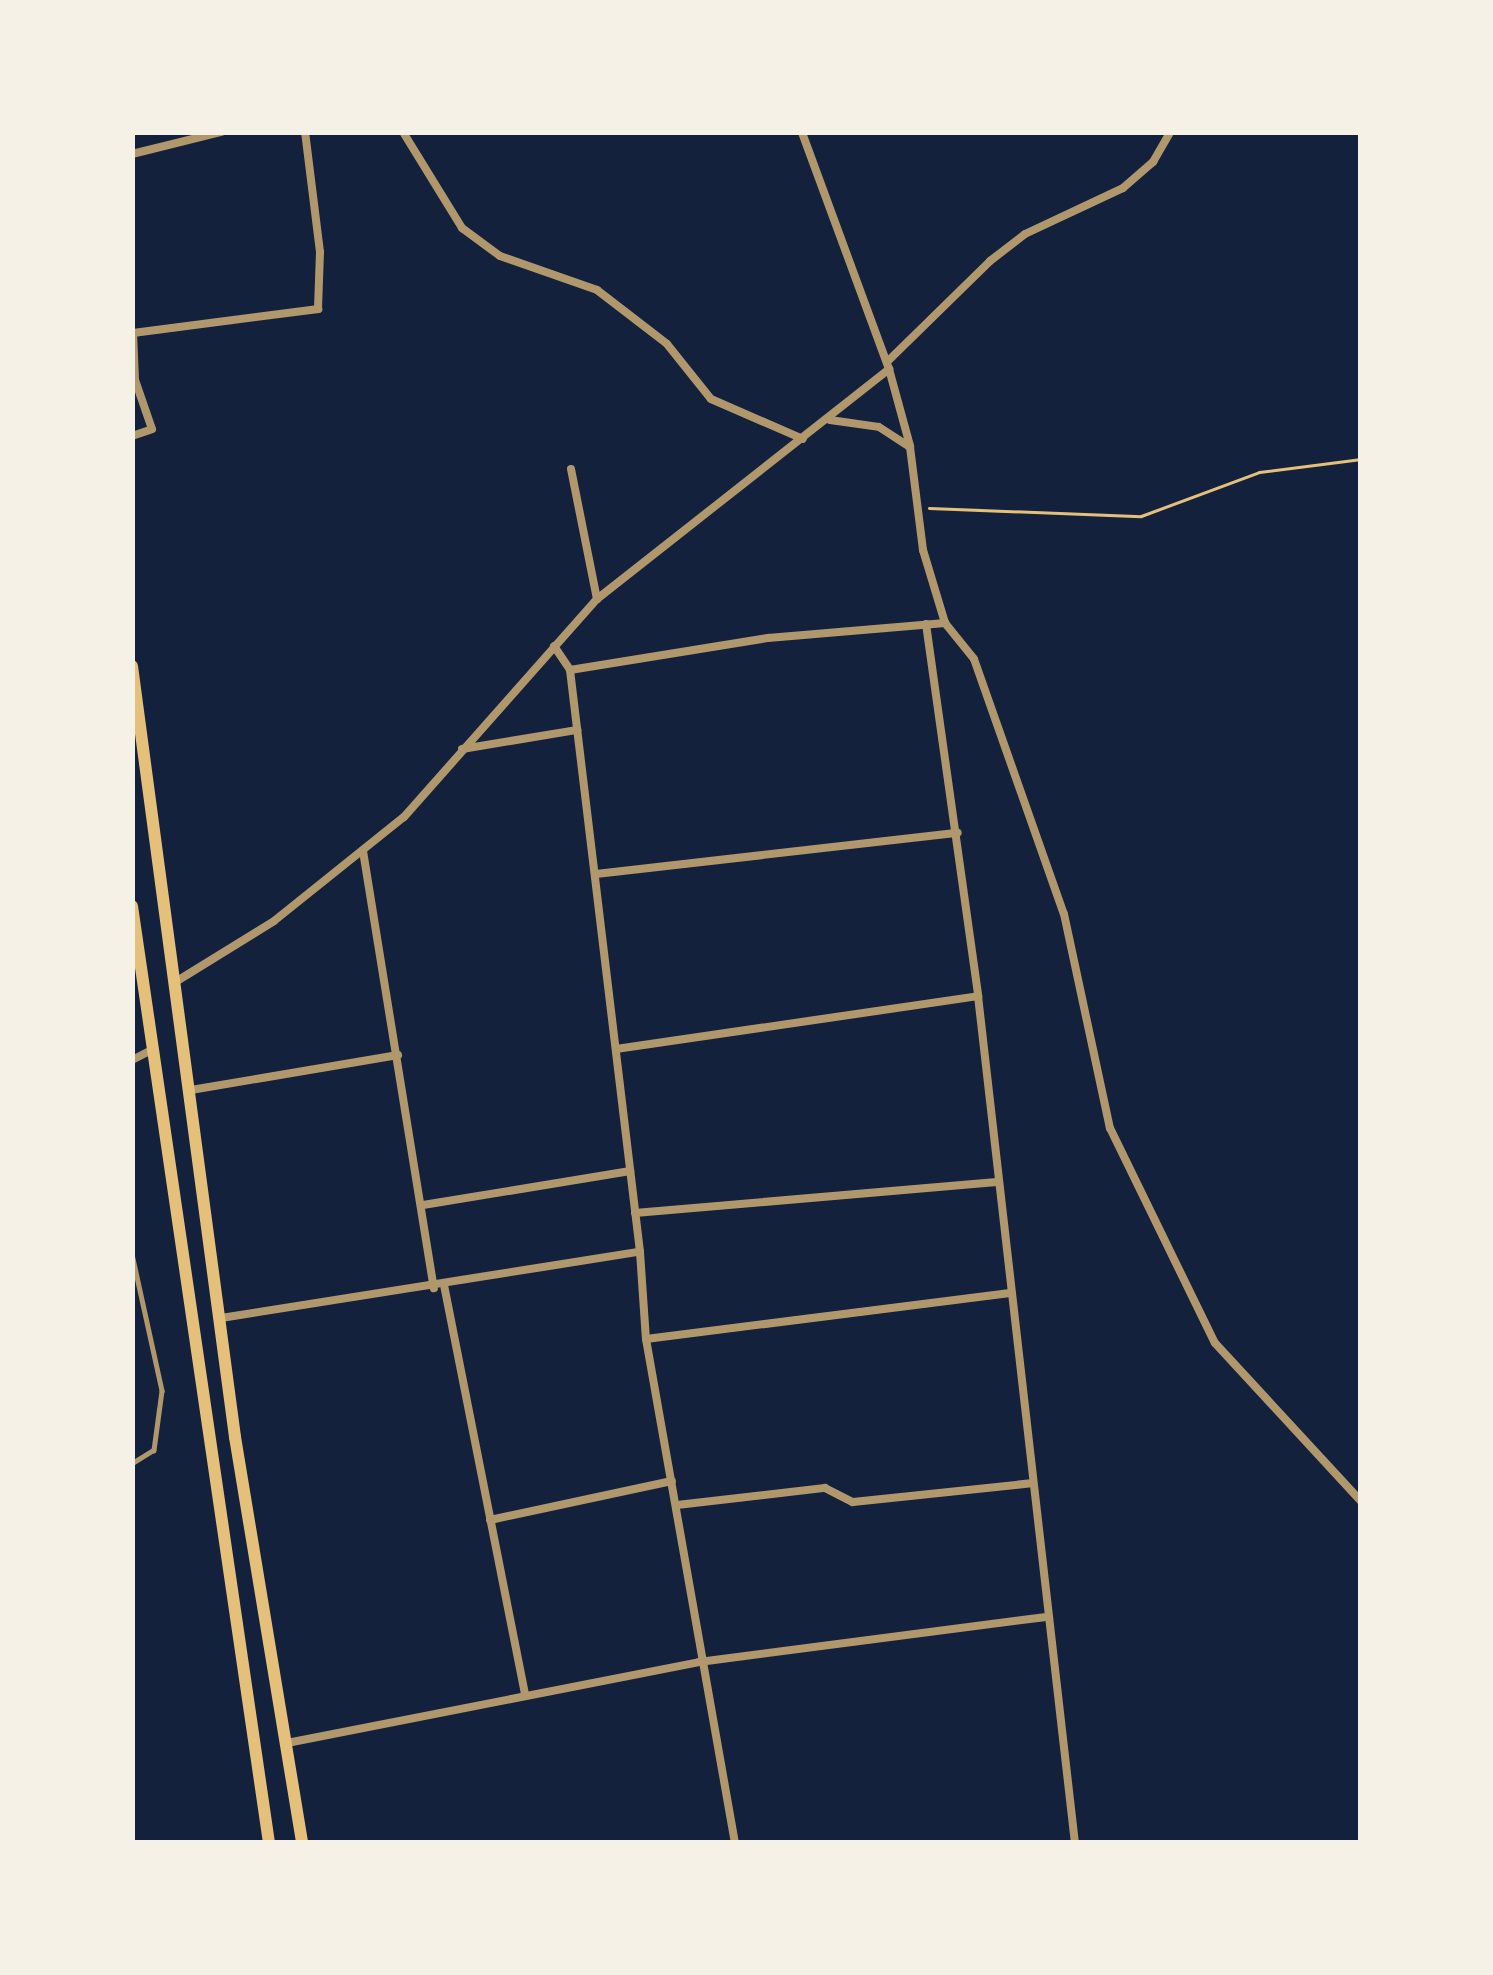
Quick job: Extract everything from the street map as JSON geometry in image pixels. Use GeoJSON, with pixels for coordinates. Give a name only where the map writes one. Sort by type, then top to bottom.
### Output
{"type":"FeatureCollection","features":[{"type":"Feature","properties":{"kind":"main road"},"geometry":{"type":"LineString","coordinates":[[132,666],[219,1318],[302,1843]]}},
{"type":"Feature","properties":{"kind":"main road"},"geometry":{"type":"LineString","coordinates":[[132,906],[269,1843]]}},
{"type":"Feature","properties":{"kind":"street"},"geometry":{"type":"LineString","coordinates":[[132,154],[221,132]]}},
{"type":"Feature","properties":{"kind":"street"},"geometry":{"type":"LineString","coordinates":[[132,436],[152,429],[134,380],[133,332],[318,309],[320,252],[305,132]]}},
{"type":"Feature","properties":{"kind":"street"},"geometry":{"type":"LineString","coordinates":[[403,132],[462,228],[500,256],[597,290],[667,344],[711,400],[803,439]]}},
{"type":"Feature","properties":{"kind":"street"},"geometry":{"type":"LineString","coordinates":[[802,132],[887,366],[910,448],[923,550],[945,623],[974,659],[1064,914],[1110,1128],[1215,1342],[1361,1501]]}},
{"type":"Feature","properties":{"kind":"street"},"geometry":{"type":"LineString","coordinates":[[177,981],[274,921],[362,851],[598,599],[830,420],[990,261],[1025,234],[1123,188],[1154,162],[1170,132]]}},
{"type":"Feature","properties":{"kind":"street"},"geometry":{"type":"LineString","coordinates":[[830,420],[879,427],[910,448]]}},
{"type":"Feature","properties":{"kind":"street"},"geometry":{"type":"LineString","coordinates":[[571,469],[598,599]]}},
{"type":"Feature","properties":{"kind":"street"},"geometry":{"type":"LineString","coordinates":[[570,670],[767,638],[945,623]]}},
{"type":"Feature","properties":{"kind":"street"},"geometry":{"type":"LineString","coordinates":[[926,624],[958,832],[1033,1483],[1044,1617],[1076,1843]]}},
{"type":"Feature","properties":{"kind":"street"},"geometry":{"type":"LineString","coordinates":[[554,646],[570,670],[640,1252],[646,1339],[699,1662],[736,1843]]}},
{"type":"Feature","properties":{"kind":"street"},"geometry":{"type":"LineString","coordinates":[[462,749],[577,730]]}},
{"type":"Feature","properties":{"kind":"street"},"geometry":{"type":"LineString","coordinates":[[595,874],[958,832]]}},
{"type":"Feature","properties":{"kind":"street"},"geometry":{"type":"LineString","coordinates":[[362,851],[423,1205],[525,1694]]}},
{"type":"Feature","properties":{"kind":"street"},"geometry":{"type":"LineString","coordinates":[[616,1049],[978,996]]}},
{"type":"Feature","properties":{"kind":"street"},"geometry":{"type":"LineString","coordinates":[[132,1060],[153,1050]]}},
{"type":"Feature","properties":{"kind":"street"},"geometry":{"type":"LineString","coordinates":[[190,1090],[398,1055]]}},
{"type":"Feature","properties":{"kind":"street"},"geometry":{"type":"LineString","coordinates":[[423,1205],[630,1171]]}},
{"type":"Feature","properties":{"kind":"street"},"geometry":{"type":"LineString","coordinates":[[635,1213],[997,1182]]}},
{"type":"Feature","properties":{"kind":"street"},"geometry":{"type":"LineString","coordinates":[[219,1318],[640,1252]]}},
{"type":"Feature","properties":{"kind":"street"},"geometry":{"type":"LineString","coordinates":[[646,1339],[1008,1292]]}},
{"type":"Feature","properties":{"kind":"street"},"geometry":{"type":"LineString","coordinates":[[490,1520],[672,1481]]}},
{"type":"Feature","properties":{"kind":"street"},"geometry":{"type":"LineString","coordinates":[[676,1505],[825,1488],[853,1502],[1033,1483]]}},
{"type":"Feature","properties":{"kind":"street"},"geometry":{"type":"LineString","coordinates":[[287,1743],[699,1662],[1044,1617]]}},
{"type":"Feature","properties":{"kind":"lane"},"geometry":{"type":"LineString","coordinates":[[132,1254],[162,1391],[154,1450],[132,1464]]}},
{"type":"Feature","properties":{"kind":"path"},"geometry":{"type":"LineString","coordinates":[[921,509],[1141,515],[1259,472],[1361,459]]}}]}
